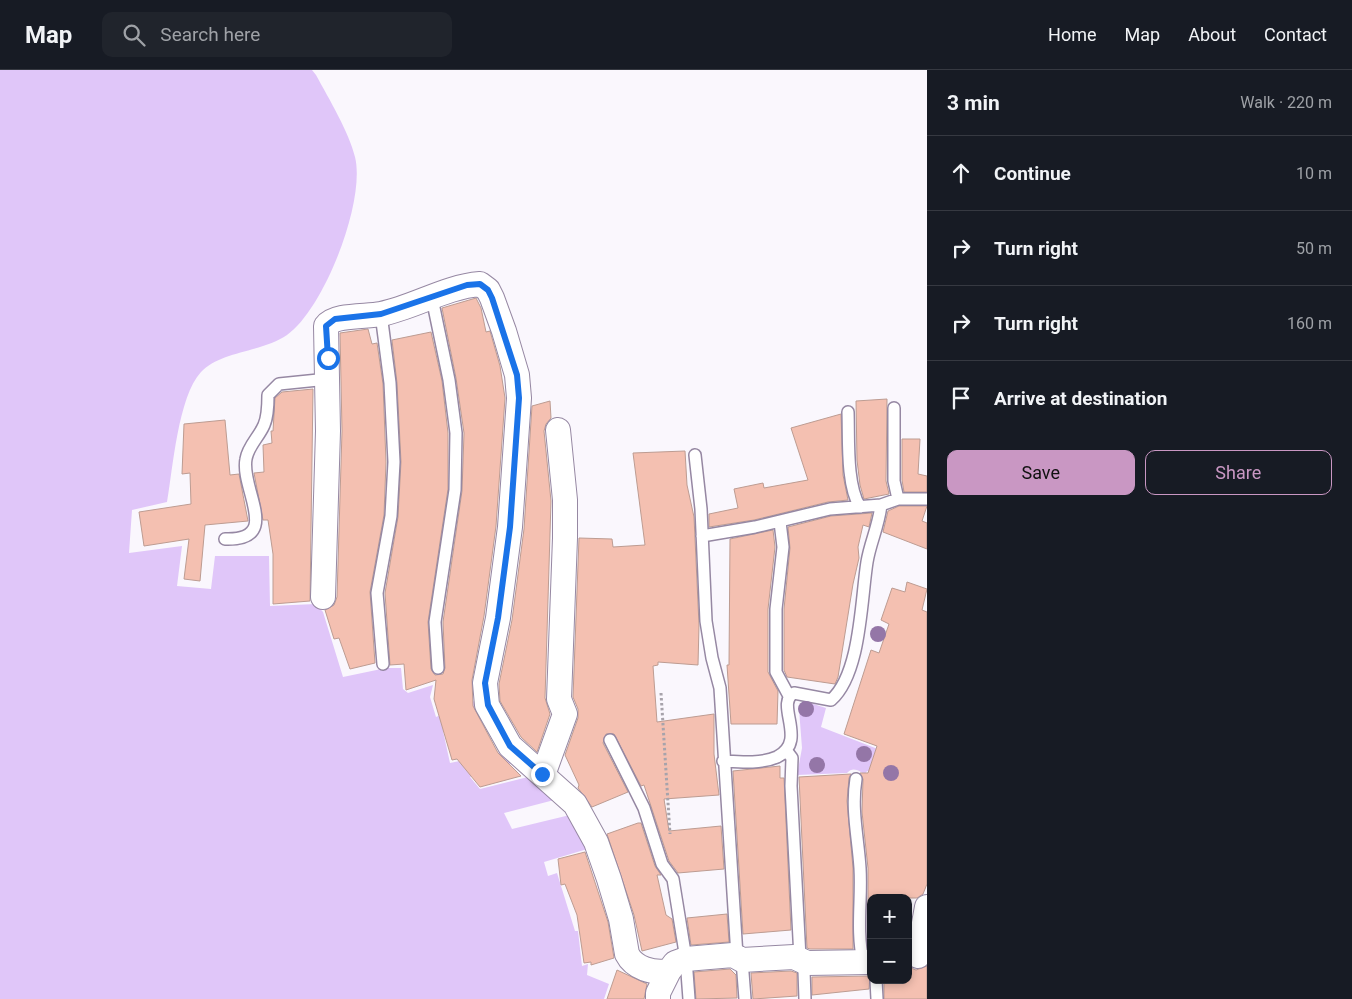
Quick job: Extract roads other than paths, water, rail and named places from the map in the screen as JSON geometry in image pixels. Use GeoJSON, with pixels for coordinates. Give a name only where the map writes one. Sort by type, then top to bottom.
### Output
{"type":"FeatureCollection","features":[{"type":"Feature","properties":{"kind":"street"},"geometry":{"type":"LineString","coordinates":[[323,597],[328,379],[325,336],[329,322],[381,314],[432,298],[454,288],[480,284],[488,290],[504,331],[517,375],[519,398],[510,527],[498,618],[485,683],[488,705],[501,734],[519,756],[576,804],[596,842],[615,897],[627,954],[631,962],[655,972],[677,965],[740,958],[803,960],[867,968]]}},
{"type":"Feature","properties":{"kind":"street"},"geometry":{"type":"LineString","coordinates":[[542,774],[565,714],[559,699],[565,500],[558,430]]}},
{"type":"Feature","properties":{"kind":"street"},"geometry":{"type":"LineString","coordinates":[[918,956],[927,906]]}},
{"type":"Feature","properties":{"kind":"street"},"geometry":{"type":"LineString","coordinates":[[658,999],[658,993],[677,965]]}},
{"type":"Feature","properties":{"kind":"lane"},"geometry":{"type":"LineString","coordinates":[[432,298],[449,380],[456,448],[453,507],[436,622],[438,668]]}},
{"type":"Feature","properties":{"kind":"lane"},"geometry":{"type":"LineString","coordinates":[[381,314],[390,383],[394,462],[391,516],[377,593],[383,664]]}},
{"type":"Feature","properties":{"kind":"lane"},"geometry":{"type":"LineString","coordinates":[[225,539],[241,540],[249,536],[254,529],[256,519],[246,460],[265,424],[268,395],[279,384],[328,379]]}},
{"type":"Feature","properties":{"kind":"lane"},"geometry":{"type":"LineString","coordinates":[[894,408],[894,481],[898,499]]}},
{"type":"Feature","properties":{"kind":"lane"},"geometry":{"type":"LineString","coordinates":[[848,412],[850,467],[854,498],[860,507]]}},
{"type":"Feature","properties":{"kind":"lane"},"geometry":{"type":"LineString","coordinates":[[695,455],[706,613],[712,658],[720,688],[723,761],[744,999]]}},
{"type":"Feature","properties":{"kind":"lane"},"geometry":{"type":"LineString","coordinates":[[702,536],[780,522],[830,509],[881,506],[898,499],[927,499]]}},
{"type":"Feature","properties":{"kind":"lane"},"geometry":{"type":"LineString","coordinates":[[723,761],[765,760],[778,757],[786,750],[791,738],[792,727],[786,702],[789,696],[794,693],[831,700],[844,685],[858,641],[867,559],[881,506]]}},
{"type":"Feature","properties":{"kind":"lane"},"geometry":{"type":"LineString","coordinates":[[780,522],[783,547],[776,609],[776,672],[789,696]]}},
{"type":"Feature","properties":{"kind":"lane"},"geometry":{"type":"LineString","coordinates":[[610,740],[644,808],[662,864],[673,879],[677,965],[689,999]]}},
{"type":"Feature","properties":{"kind":"lane"},"geometry":{"type":"LineString","coordinates":[[786,750],[792,758],[791,786],[805,999]]}},
{"type":"Feature","properties":{"kind":"lane"},"geometry":{"type":"LineString","coordinates":[[856,779],[853,810],[860,867],[858,927],[867,958]]}},
{"type":"Feature","properties":{"kind":"lane"},"geometry":{"type":"LineString","coordinates":[[874,984],[877,999]]}}]}
